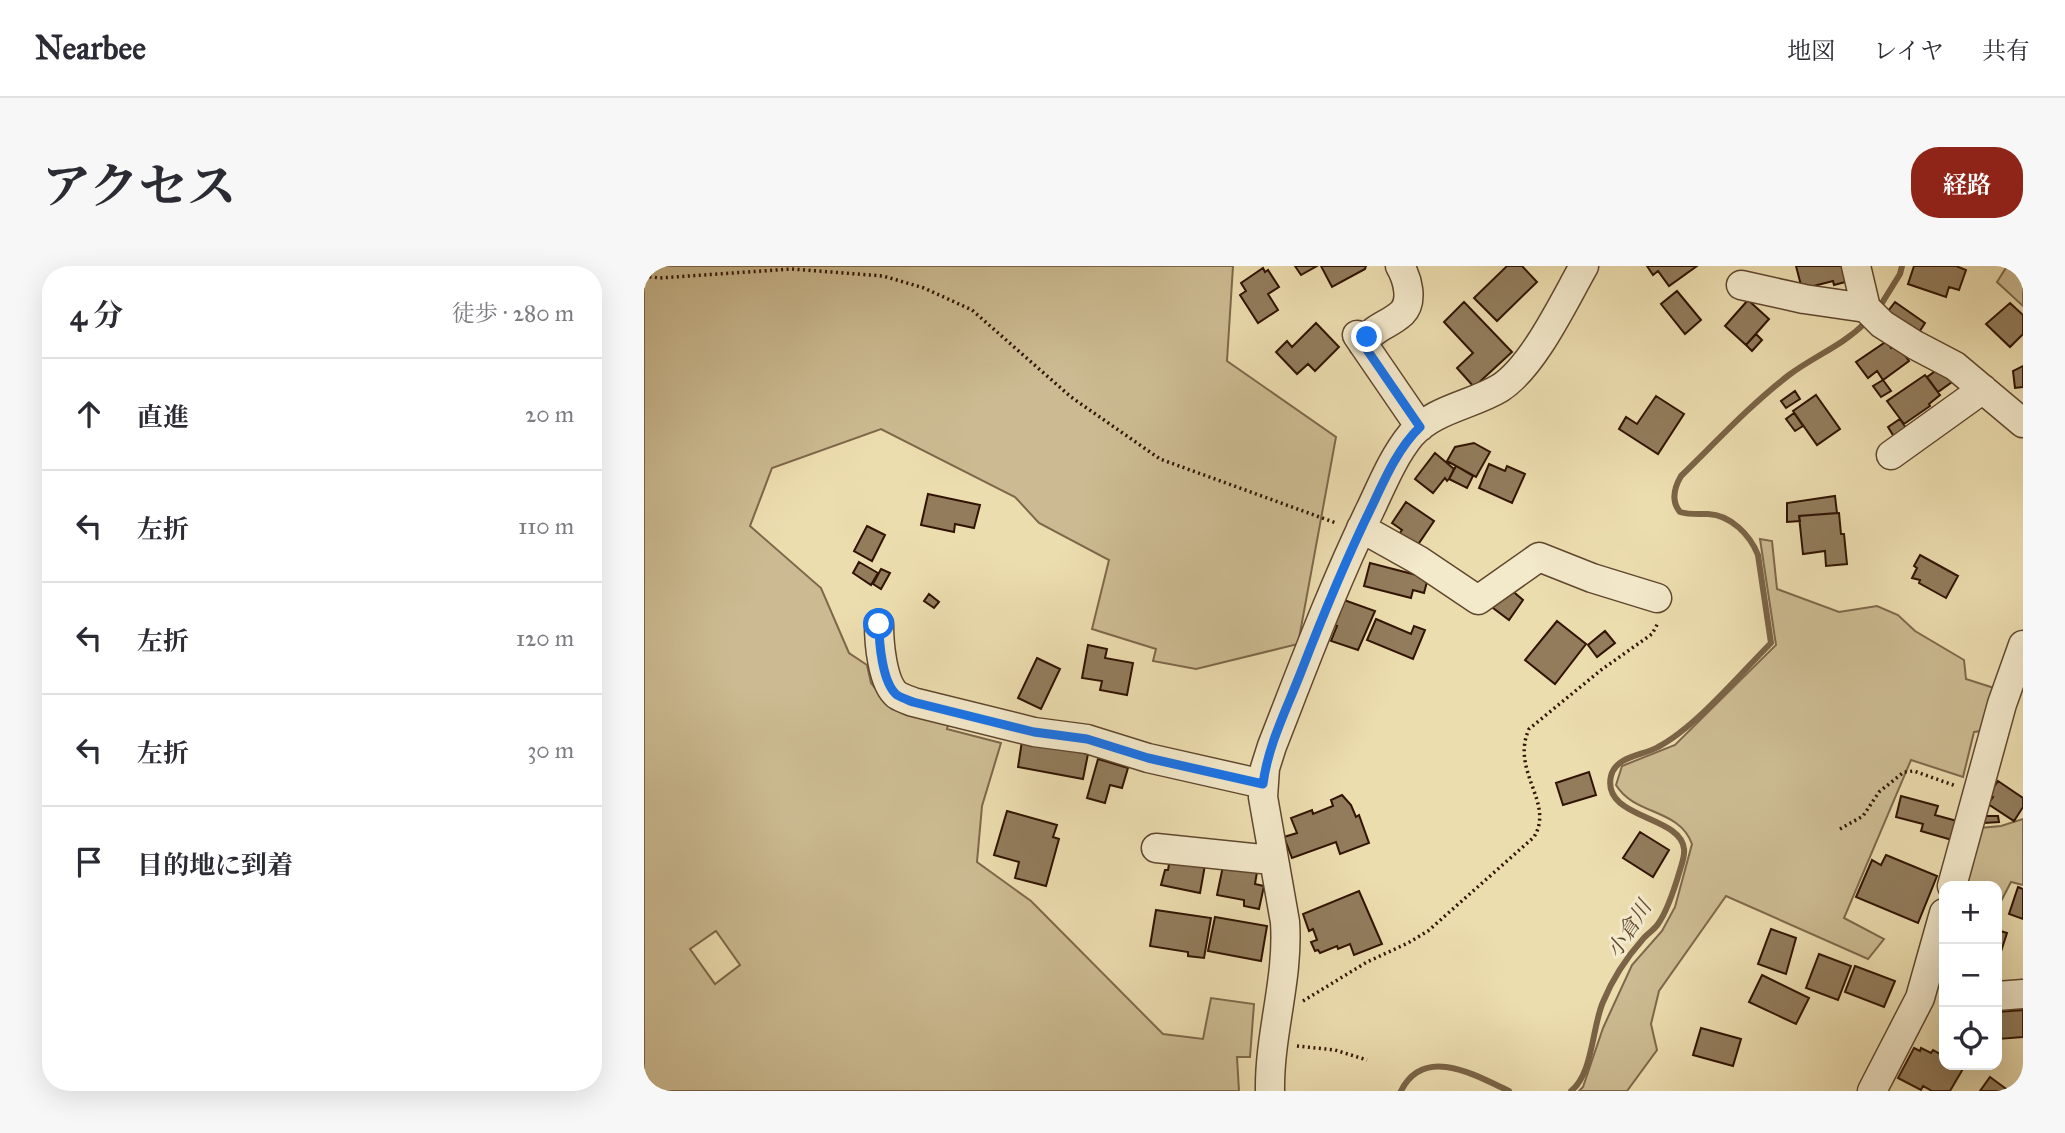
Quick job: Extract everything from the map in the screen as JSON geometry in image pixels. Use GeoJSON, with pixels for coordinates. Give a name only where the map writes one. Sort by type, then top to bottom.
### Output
{"type":"FeatureCollection","features":[{"type":"Feature","properties":{"kind":"street"},"geometry":{"type":"LineString","coordinates":[[1400,266],[1408,289],[1406,307],[1402,313],[1360,339],[1420,427]]}},
{"type":"Feature","properties":{"kind":"street"},"geometry":{"type":"LineString","coordinates":[[1270,1091],[1287,942],[1265,815],[1263,784],[1272,746],[1329,601],[1353,527],[1411,435],[1438,415],[1501,387],[1512,377],[1535,350],[1584,266]]}},
{"type":"Feature","properties":{"kind":"street"},"geometry":{"type":"LineString","coordinates":[[1856,266],[1866,308]]}},
{"type":"Feature","properties":{"kind":"street"},"geometry":{"type":"LineString","coordinates":[[1741,285],[1804,299],[1866,308],[1899,335],[1955,366],[2023,423]]}},
{"type":"Feature","properties":{"kind":"street"},"geometry":{"type":"LineString","coordinates":[[1891,454],[1983,389]]}},
{"type":"Feature","properties":{"kind":"street"},"geometry":{"type":"LineString","coordinates":[[1353,527],[1420,561],[1478,600],[1539,557],[1592,578],[1657,598]]}},
{"type":"Feature","properties":{"kind":"street"},"geometry":{"type":"LineString","coordinates":[[879,624],[885,670],[890,687],[898,696],[1027,730],[1087,739],[1148,758],[1263,784]]}},
{"type":"Feature","properties":{"kind":"street"},"geometry":{"type":"LineString","coordinates":[[1953,881],[2002,704],[2023,645]]}},
{"type":"Feature","properties":{"kind":"street"},"geometry":{"type":"LineString","coordinates":[[1156,848],[1262,859],[1273,857]]}},
{"type":"Feature","properties":{"kind":"street"},"geometry":{"type":"LineString","coordinates":[[1872,1091],[1932,999],[1940,944]]}},
{"type":"Feature","properties":{"kind":"street"},"geometry":{"type":"LineString","coordinates":[[2002,996],[2023,994]]}},
{"type":"Feature","properties":{"kind":"path"},"geometry":{"type":"LineString","coordinates":[[644,276],[660,278],[792,269],[883,276],[924,288],[972,310],[1070,397],[1160,458],[1353,527]]}},
{"type":"Feature","properties":{"kind":"path"},"geometry":{"type":"LineString","coordinates":[[1279,1012],[1428,931],[1534,837],[1540,827],[1541,817],[1523,760],[1524,739],[1529,729],[1601,670],[1652,634],[1662,614],[1657,598]]}},
{"type":"Feature","properties":{"kind":"path"},"geometry":{"type":"LineString","coordinates":[[1840,829],[1863,817],[1880,792],[1904,772],[1922,773],[1978,793]]}},
{"type":"Feature","properties":{"kind":"path"},"geometry":{"type":"LineString","coordinates":[[1274,1044],[1335,1050],[1367,1060]]}},
{"type":"Feature","properties":{"kind":"shaded area"},"geometry":{"type":"Polygon","coordinates":[[[644,266],[1233,266],[1227,361],[1336,437],[1298,644],[1196,669],[1153,661],[1156,649],[1092,629],[1109,560],[1039,523],[1015,497],[881,429],[772,468],[750,526],[821,588],[849,653],[867,665],[871,683],[892,709],[950,719],[947,729],[1001,743],[982,806],[977,862],[1031,901],[1163,1034],[1203,1039],[1211,998],[1254,1004],[1250,1057],[1237,1057],[1239,1091],[644,1091],[644,266]],[[716,931],[690,949],[715,984],[740,965],[716,931]]]}},
{"type":"Feature","properties":{"kind":"shaded area"},"geometry":{"type":"Polygon","coordinates":[[[2007,266],[2023,266],[2023,306],[1997,282],[2007,266]]]}},
{"type":"Feature","properties":{"kind":"shaded area"},"geometry":{"type":"Polygon","coordinates":[[[1760,539],[1772,541],[1777,589],[1839,612],[1877,606],[1898,615],[1915,631],[1964,660],[1966,679],[1994,688],[1981,731],[1974,732],[1963,777],[1911,760],[1844,918],[1884,939],[1868,959],[1726,896],[1659,991],[1651,1024],[1657,1050],[1627,1091],[1579,1091],[1583,1087],[1603,1028],[1632,965],[1662,931],[1675,907],[1692,844],[1686,832],[1677,824],[1624,795],[1616,785],[1622,766],[1675,745],[1776,645],[1760,539]]]}},
{"type":"Feature","properties":{"kind":"shaded area"},"geometry":{"type":"Polygon","coordinates":[[[2023,819],[2023,885],[2011,882],[2002,899],[2002,881],[1967,881],[1980,828],[2001,826],[2023,819]]]}},
{"type":"Feature","properties":{"kind":"building"},"geometry":{"type":"Polygon","coordinates":[[[1295,266],[1317,266],[1301,275],[1295,266]]]}},
{"type":"Feature","properties":{"kind":"building"},"geometry":{"type":"Polygon","coordinates":[[[1321,266],[1366,266],[1332,287],[1321,266]]]}},
{"type":"Feature","properties":{"kind":"building"},"geometry":{"type":"Polygon","coordinates":[[[1507,266],[1522,266],[1537,282],[1497,321],[1474,298],[1507,266]]]}},
{"type":"Feature","properties":{"kind":"building"},"geometry":{"type":"Polygon","coordinates":[[[1647,266],[1697,266],[1669,286],[1658,271],[1653,275],[1647,266]]]}},
{"type":"Feature","properties":{"kind":"building"},"geometry":{"type":"Polygon","coordinates":[[[1796,266],[1845,266],[1849,281],[1834,285],[1833,281],[1802,289],[1796,266]]]}},
{"type":"Feature","properties":{"kind":"building"},"geometry":{"type":"Polygon","coordinates":[[[1914,266],[1956,266],[1966,270],[1959,290],[1949,287],[1946,297],[1908,284],[1914,266]]]}},
{"type":"Feature","properties":{"kind":"building"},"geometry":{"type":"Polygon","coordinates":[[[1263,268],[1265,272],[1268,270],[1279,287],[1268,294],[1278,310],[1258,323],[1240,295],[1246,291],[1241,283],[1263,268]]]}},
{"type":"Feature","properties":{"kind":"building"},"geometry":{"type":"Polygon","coordinates":[[[1677,291],[1701,320],[1685,334],[1661,304],[1677,291]]]}},
{"type":"Feature","properties":{"kind":"building"},"geometry":{"type":"Polygon","coordinates":[[[1748,300],[1769,319],[1746,345],[1725,326],[1748,300]]]}},
{"type":"Feature","properties":{"kind":"building"},"geometry":{"type":"Polygon","coordinates":[[[1464,302],[1512,352],[1474,387],[1457,368],[1473,353],[1444,322],[1464,302]]]}},
{"type":"Feature","properties":{"kind":"building"},"geometry":{"type":"Polygon","coordinates":[[[1895,302],[1925,323],[1916,337],[1885,315],[1895,302]]]}},
{"type":"Feature","properties":{"kind":"building"},"geometry":{"type":"Polygon","coordinates":[[[2010,303],[2023,315],[2023,334],[2010,347],[1986,324],[2010,303]]]}},
{"type":"Feature","properties":{"kind":"building"},"geometry":{"type":"Polygon","coordinates":[[[1316,323],[1339,347],[1315,371],[1308,364],[1297,374],[1276,352],[1287,341],[1292,347],[1316,323]]]}},
{"type":"Feature","properties":{"kind":"building"},"geometry":{"type":"Polygon","coordinates":[[[1756,334],[1762,340],[1752,351],[1746,345],[1756,334]]]}},
{"type":"Feature","properties":{"kind":"building"},"geometry":{"type":"Polygon","coordinates":[[[1887,341],[1891,348],[1897,344],[1909,361],[1883,380],[1877,371],[1868,378],[1856,362],[1887,341]]]}},
{"type":"Feature","properties":{"kind":"building"},"geometry":{"type":"Polygon","coordinates":[[[2023,366],[2023,387],[2015,388],[2013,371],[2023,366]]]}},
{"type":"Feature","properties":{"kind":"building"},"geometry":{"type":"Polygon","coordinates":[[[1941,367],[1952,382],[1938,392],[1927,377],[1941,367]]]}},
{"type":"Feature","properties":{"kind":"building"},"geometry":{"type":"Polygon","coordinates":[[[1925,375],[1940,395],[1930,406],[1904,424],[1887,401],[1925,375]]]}},
{"type":"Feature","properties":{"kind":"building"},"geometry":{"type":"Polygon","coordinates":[[[1883,380],[1891,391],[1881,397],[1873,386],[1883,380]]]}},
{"type":"Feature","properties":{"kind":"building"},"geometry":{"type":"Polygon","coordinates":[[[1795,391],[1800,399],[1786,408],[1781,401],[1795,391]]]}},
{"type":"Feature","properties":{"kind":"building"},"geometry":{"type":"Polygon","coordinates":[[[1816,395],[1840,429],[1817,445],[1793,411],[1816,395]]]}},
{"type":"Feature","properties":{"kind":"building"},"geometry":{"type":"Polygon","coordinates":[[[1656,396],[1684,414],[1658,454],[1619,429],[1626,417],[1637,424],[1656,396]]]}},
{"type":"Feature","properties":{"kind":"building"},"geometry":{"type":"Polygon","coordinates":[[[1794,413],[1803,426],[1795,431],[1786,419],[1794,413]]]}},
{"type":"Feature","properties":{"kind":"building"},"geometry":{"type":"Polygon","coordinates":[[[1900,419],[1908,431],[1896,440],[1888,427],[1900,419]]]}},
{"type":"Feature","properties":{"kind":"building"},"geometry":{"type":"Polygon","coordinates":[[[1474,443],[1490,452],[1476,477],[1447,461],[1455,447],[1474,443]]]}},
{"type":"Feature","properties":{"kind":"building"},"geometry":{"type":"Polygon","coordinates":[[[1435,453],[1454,469],[1449,479],[1447,481],[1445,478],[1433,493],[1415,479],[1435,453]]]}},
{"type":"Feature","properties":{"kind":"building"},"geometry":{"type":"Polygon","coordinates":[[[1489,464],[1505,471],[1507,466],[1525,474],[1512,503],[1479,488],[1489,464]]]}},
{"type":"Feature","properties":{"kind":"building"},"geometry":{"type":"Polygon","coordinates":[[[1456,466],[1473,476],[1467,488],[1449,479],[1456,466]]]}},
{"type":"Feature","properties":{"kind":"building"},"geometry":{"type":"Polygon","coordinates":[[[928,494],[980,505],[974,528],[955,524],[954,532],[921,525],[928,494]]]}},
{"type":"Feature","properties":{"kind":"building"},"geometry":{"type":"Polygon","coordinates":[[[1835,496],[1837,513],[1799,516],[1800,521],[1787,522],[1787,503],[1835,496]]]}},
{"type":"Feature","properties":{"kind":"building"},"geometry":{"type":"Polygon","coordinates":[[[1406,502],[1434,521],[1417,546],[1399,534],[1402,530],[1392,523],[1406,502]]]}},
{"type":"Feature","properties":{"kind":"building"},"geometry":{"type":"Polygon","coordinates":[[[1839,513],[1847,564],[1826,566],[1825,551],[1803,554],[1799,516],[1839,513]]]}},
{"type":"Feature","properties":{"kind":"building"},"geometry":{"type":"Polygon","coordinates":[[[867,526],[885,535],[872,561],[854,551],[867,526]]]}},
{"type":"Feature","properties":{"kind":"building"},"geometry":{"type":"Polygon","coordinates":[[[1920,555],[1958,576],[1946,598],[1919,583],[1920,580],[1912,578],[1920,555]]]}},
{"type":"Feature","properties":{"kind":"building"},"geometry":{"type":"Polygon","coordinates":[[[859,562],[878,573],[871,585],[853,573],[859,562]]]}},
{"type":"Feature","properties":{"kind":"building"},"geometry":{"type":"Polygon","coordinates":[[[1370,563],[1428,578],[1424,593],[1413,590],[1411,598],[1364,586],[1370,563]]]}},
{"type":"Feature","properties":{"kind":"building"},"geometry":{"type":"Polygon","coordinates":[[[881,569],[890,573],[881,589],[873,584],[881,569]]]}},
{"type":"Feature","properties":{"kind":"building"},"geometry":{"type":"Polygon","coordinates":[[[1509,588],[1523,600],[1509,620],[1489,605],[1509,588]]]}},
{"type":"Feature","properties":{"kind":"building"},"geometry":{"type":"Polygon","coordinates":[[[929,594],[939,602],[934,608],[924,601],[929,594]]]}},
{"type":"Feature","properties":{"kind":"building"},"geometry":{"type":"Polygon","coordinates":[[[1344,600],[1375,611],[1358,650],[1331,641],[1337,626],[1333,625],[1344,600]]]}},
{"type":"Feature","properties":{"kind":"building"},"geometry":{"type":"Polygon","coordinates":[[[1376,619],[1411,634],[1414,626],[1425,630],[1413,659],[1367,640],[1376,619]]]}},
{"type":"Feature","properties":{"kind":"building"},"geometry":{"type":"Polygon","coordinates":[[[1557,621],[1586,644],[1555,684],[1525,660],[1557,621]]]}},
{"type":"Feature","properties":{"kind":"building"},"geometry":{"type":"Polygon","coordinates":[[[1605,631],[1615,643],[1597,657],[1588,645],[1605,631]]]}},
{"type":"Feature","properties":{"kind":"building"},"geometry":{"type":"Polygon","coordinates":[[[1088,645],[1107,649],[1105,658],[1133,663],[1127,695],[1100,690],[1102,681],[1082,678],[1088,645]]]}},
{"type":"Feature","properties":{"kind":"building"},"geometry":{"type":"Polygon","coordinates":[[[1037,658],[1060,669],[1041,709],[1018,698],[1037,658]]]}},
{"type":"Feature","properties":{"kind":"building"},"geometry":{"type":"Polygon","coordinates":[[[1022,741],[1088,754],[1083,779],[1018,767],[1022,741]]]}},
{"type":"Feature","properties":{"kind":"building"},"geometry":{"type":"Polygon","coordinates":[[[1098,759],[1128,768],[1122,788],[1110,785],[1105,803],[1087,798],[1098,759]]]}},
{"type":"Feature","properties":{"kind":"building"},"geometry":{"type":"Polygon","coordinates":[[[1589,772],[1596,795],[1563,805],[1556,783],[1589,772]]]}},
{"type":"Feature","properties":{"kind":"building"},"geometry":{"type":"Polygon","coordinates":[[[1998,781],[2023,798],[2023,807],[2014,821],[1988,804],[1993,797],[1989,794],[1998,781]]]}},
{"type":"Feature","properties":{"kind":"building"},"geometry":{"type":"Polygon","coordinates":[[[1342,795],[1351,805],[1356,817],[1359,815],[1369,843],[1340,854],[1336,842],[1292,858],[1284,837],[1297,833],[1291,818],[1312,810],[1313,814],[1333,806],[1331,800],[1342,795]]]}},
{"type":"Feature","properties":{"kind":"building"},"geometry":{"type":"Polygon","coordinates":[[[1901,796],[1938,806],[1935,815],[1957,821],[1952,840],[1921,831],[1923,824],[1896,817],[1901,796]]]}},
{"type":"Feature","properties":{"kind":"building"},"geometry":{"type":"Polygon","coordinates":[[[1007,811],[1057,825],[1053,837],[1059,839],[1046,886],[1015,878],[1019,862],[994,855],[1007,811]]]}},
{"type":"Feature","properties":{"kind":"building"},"geometry":{"type":"Polygon","coordinates":[[[1983,816],[1998,816],[1999,822],[1984,823],[1983,816]]]}},
{"type":"Feature","properties":{"kind":"building"},"geometry":{"type":"Polygon","coordinates":[[[1640,832],[1669,850],[1653,877],[1623,858],[1640,832]]]}},
{"type":"Feature","properties":{"kind":"building"},"geometry":{"type":"Polygon","coordinates":[[[1886,855],[1937,876],[1918,923],[1856,897],[1872,860],[1881,865],[1886,855]]]}},
{"type":"Feature","properties":{"kind":"building"},"geometry":{"type":"Polygon","coordinates":[[[1170,858],[1205,865],[1200,893],[1161,885],[1170,858]]]}},
{"type":"Feature","properties":{"kind":"building"},"geometry":{"type":"Polygon","coordinates":[[[1223,866],[1257,872],[1255,884],[1264,886],[1259,909],[1244,906],[1244,900],[1217,895],[1223,866]]]}},
{"type":"Feature","properties":{"kind":"building"},"geometry":{"type":"Polygon","coordinates":[[[2018,887],[2023,889],[2023,919],[2009,914],[2018,887]]]}},
{"type":"Feature","properties":{"kind":"building"},"geometry":{"type":"Polygon","coordinates":[[[1359,891],[1382,944],[1354,955],[1350,944],[1320,953],[1315,951],[1311,942],[1317,940],[1313,929],[1309,931],[1303,914],[1359,891]]]}},
{"type":"Feature","properties":{"kind":"building"},"geometry":{"type":"Polygon","coordinates":[[[1156,910],[1211,918],[1204,958],[1188,956],[1188,952],[1150,946],[1156,910]]]}},
{"type":"Feature","properties":{"kind":"building"},"geometry":{"type":"Polygon","coordinates":[[[1215,917],[1267,926],[1261,961],[1208,951],[1215,917]]]}},
{"type":"Feature","properties":{"kind":"building"},"geometry":{"type":"Polygon","coordinates":[[[1771,929],[1796,938],[1786,974],[1758,964],[1771,929]]]}},
{"type":"Feature","properties":{"kind":"building"},"geometry":{"type":"Polygon","coordinates":[[[2002,932],[2007,933],[2002,948],[2002,932]]]}},
{"type":"Feature","properties":{"kind":"building"},"geometry":{"type":"Polygon","coordinates":[[[1819,954],[1851,966],[1838,1000],[1806,988],[1819,954]]]}},
{"type":"Feature","properties":{"kind":"building"},"geometry":{"type":"Polygon","coordinates":[[[1855,966],[1895,981],[1884,1007],[1845,992],[1855,966]]]}},
{"type":"Feature","properties":{"kind":"building"},"geometry":{"type":"Polygon","coordinates":[[[1762,975],[1809,998],[1796,1024],[1749,1002],[1762,975]]]}},
{"type":"Feature","properties":{"kind":"building"},"geometry":{"type":"Polygon","coordinates":[[[2023,1010],[2023,1037],[2002,1039],[2002,1012],[2023,1010]]]}},
{"type":"Feature","properties":{"kind":"building"},"geometry":{"type":"Polygon","coordinates":[[[1701,1028],[1741,1039],[1733,1066],[1693,1055],[1701,1028]]]}},
{"type":"Feature","properties":{"kind":"building"},"geometry":{"type":"Polygon","coordinates":[[[1914,1048],[1939,1053],[1939,1070],[1962,1070],[1950,1091],[1932,1091],[1923,1086],[1921,1090],[1898,1078],[1914,1048]]]}},
{"type":"Feature","properties":{"kind":"building"},"geometry":{"type":"Polygon","coordinates":[[[1990,1077],[2009,1091],[1980,1091],[1990,1077]]]}},
{"type":"Feature","properties":{"kind":"waterway"},"geometry":{"type":"LineString","coordinates":[[1882,303],[1902,266]]}},
{"type":"Feature","properties":{"kind":"waterway","name":"小倉川"},"geometry":{"type":"LineString","coordinates":[[1571,1091],[1584,1073],[1599,1012],[1615,977],[1631,953],[1662,918],[1684,854],[1680,838],[1670,829],[1618,801],[1611,790],[1614,769],[1624,760],[1658,747],[1687,727],[1771,643],[1758,555],[1754,548],[1739,527],[1724,518],[1680,512],[1674,494],[1677,485],[1681,476],[1747,411],[1798,368],[1847,338],[1865,323]]}},
{"type":"Feature","properties":{"kind":"waterway","name":"小倉川"},"geometry":{"type":"LineString","coordinates":[[1401,1091],[1411,1077],[1423,1069],[1436,1067],[1466,1072],[1509,1091]]}},
{"type":"Feature","properties":{"kind":"route"},"geometry":{"type":"LineString","coordinates":[[879,624],[885,670],[890,687],[898,696],[1034,732],[1098,741],[1148,758],[1263,784],[1272,746],[1361,528],[1384,480],[1411,435],[1420,427],[1363,344],[1367,337]]}}]}
